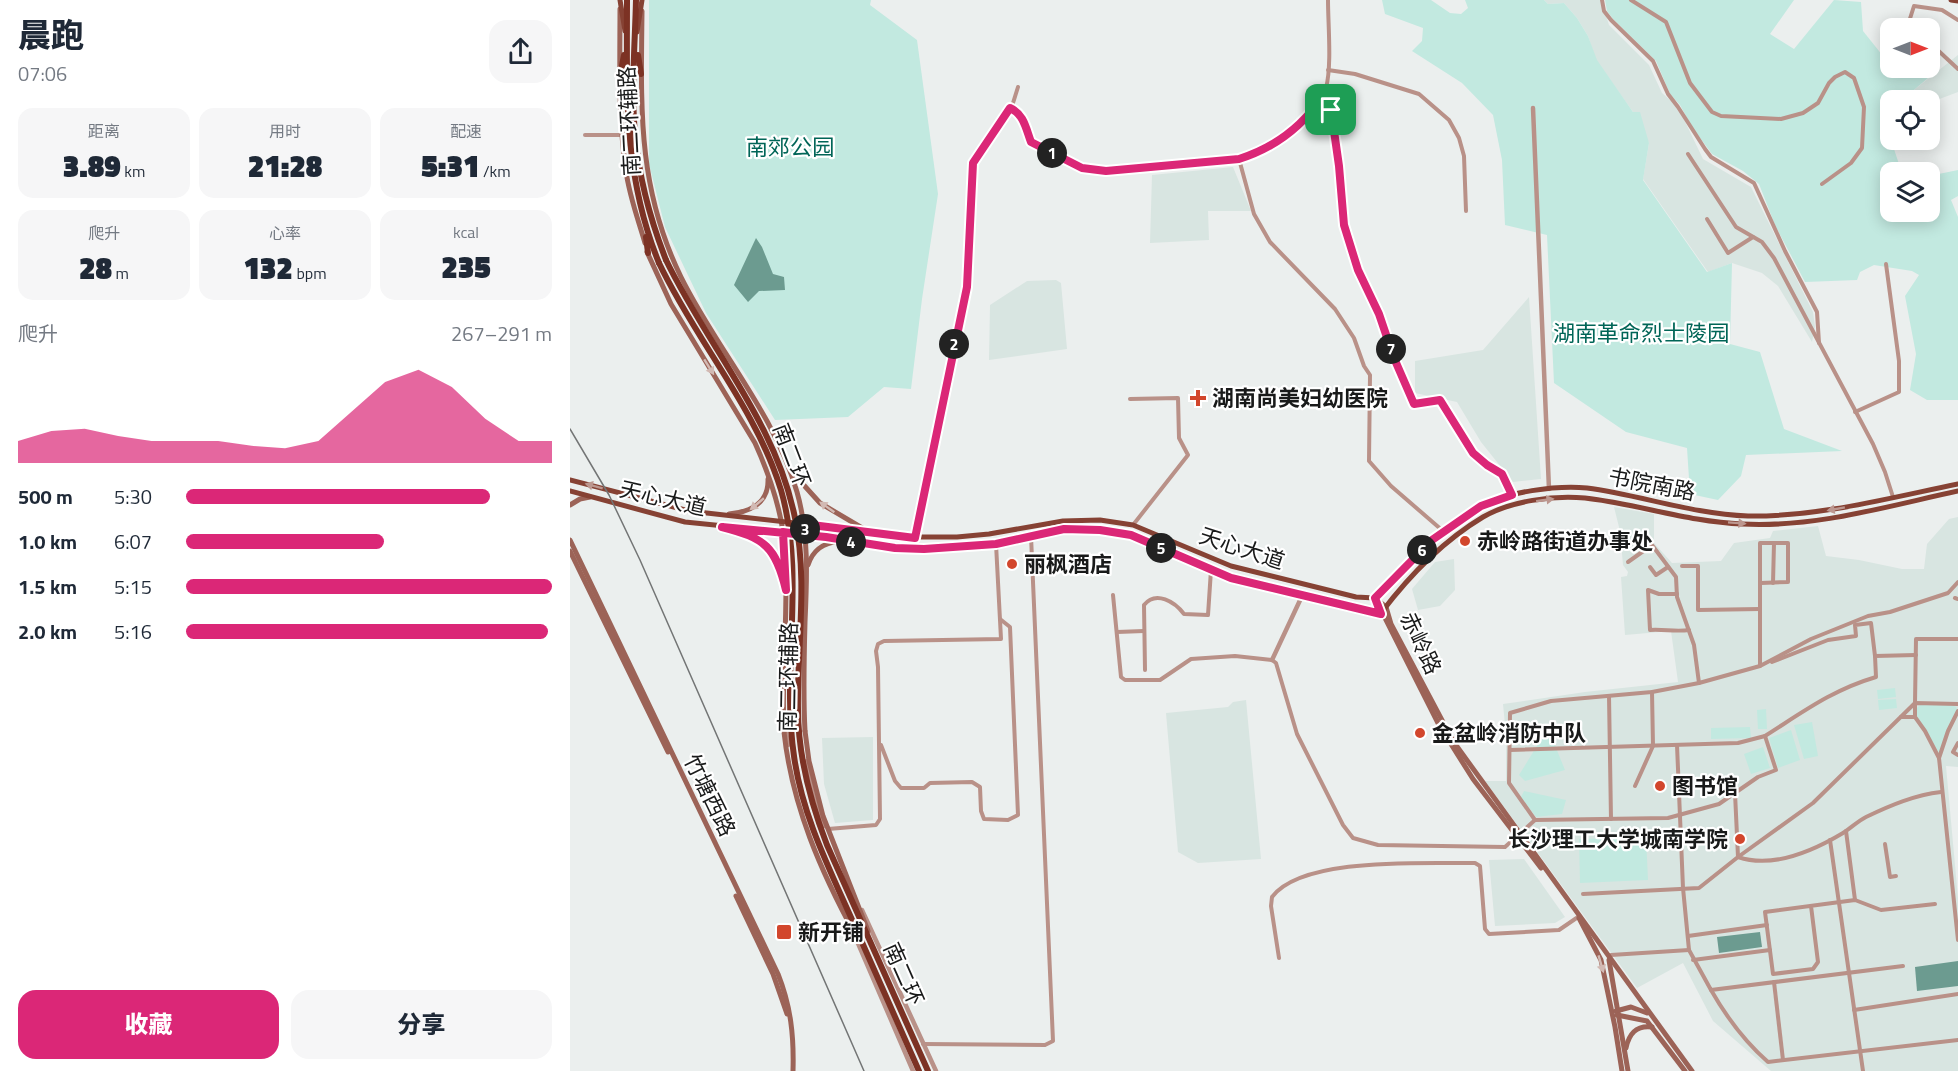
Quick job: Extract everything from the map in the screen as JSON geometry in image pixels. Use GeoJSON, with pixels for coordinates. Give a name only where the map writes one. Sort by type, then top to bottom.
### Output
{"type":"FeatureCollection","features":[{"type":"Feature","properties":{"kind":"highway","name":"南二环"},"geometry":{"type":"LineString","coordinates":[[627,0],[628,140],[645,224],[659,263],[675,297],[757,431],[781,491],[789,528],[792,560],[790,713],[796,771],[816,840],[927,1071]]}},
{"type":"Feature","properties":{"kind":"highway","name":"南二环"},"geometry":{"type":"LineString","coordinates":[[636,0],[634,112],[637,151],[646,201],[666,260],[686,300],[762,424],[784,476],[795,519],[800,564],[798,710],[805,776],[818,821],[918,1071]]}},
{"type":"Feature","properties":{"kind":"highway"},"geometry":{"type":"LineString","coordinates":[[620,75],[627,40]]}},
{"type":"Feature","properties":{"kind":"highway"},"geometry":{"type":"LineString","coordinates":[[636,40],[641,74]]}},
{"type":"Feature","properties":{"kind":"highway"},"geometry":{"type":"LineString","coordinates":[[634,206],[645,224],[648,253]]}},
{"type":"Feature","properties":{"kind":"main road"},"geometry":{"type":"LineString","coordinates":[[1951,0],[1958,1]]}},
{"type":"Feature","properties":{"kind":"main road"},"geometry":{"type":"LineString","coordinates":[[620,3],[627,40]]}},
{"type":"Feature","properties":{"kind":"main road","name":"南二环辅路"},"geometry":{"type":"LineString","coordinates":[[620,3],[622,135],[626,174],[648,253],[671,304],[745,423],[768,472],[781,521],[786,590],[783,716]]}},
{"type":"Feature","properties":{"kind":"main road"},"geometry":{"type":"LineString","coordinates":[[636,40],[642,3]]}},
{"type":"Feature","properties":{"kind":"main road","name":"南二环辅路"},"geometry":{"type":"LineString","coordinates":[[642,3],[641,113],[644,151],[651,196],[660,225],[686,286],[761,410],[790,469],[804,524],[806,569],[804,714]]}},
{"type":"Feature","properties":{"kind":"main road"},"geometry":{"type":"LineString","coordinates":[[790,469],[820,503],[873,534]]}},
{"type":"Feature","properties":{"kind":"main road"},"geometry":{"type":"LineString","coordinates":[[723,515],[747,511],[760,503],[767,491],[768,472]]}},
{"type":"Feature","properties":{"kind":"main road","name":"天心大道"},"geometry":{"type":"LineString","coordinates":[[570,480],[675,508],[915,538],[989,534],[1063,522],[1100,520],[1133,525],[1231,566],[1356,597],[1375,598]]}},
{"type":"Feature","properties":{"kind":"main road","name":"书院南路"},"geometry":{"type":"LineString","coordinates":[[1375,598],[1432,540],[1481,506],[1512,495],[1549,489],[1585,488],[1713,512],[1744,516],[1781,516],[1836,509],[1958,484]]}},
{"type":"Feature","properties":{"kind":"main road","name":"天心大道"},"geometry":{"type":"LineString","coordinates":[[570,491],[671,519],[917,549],[949,549],[996,544],[1064,529],[1100,530],[1131,535],[1231,578],[1381,614]]}},
{"type":"Feature","properties":{"kind":"main road","name":"书院南路"},"geometry":{"type":"LineString","coordinates":[[1381,614],[1398,591],[1437,551],[1485,516],[1512,506],[1548,498],[1584,498],[1713,521],[1781,524],[1838,516],[1958,491]]}},
{"type":"Feature","properties":{"kind":"main road"},"geometry":{"type":"LineString","coordinates":[[570,505],[580,499],[590,497]]}},
{"type":"Feature","properties":{"kind":"main road"},"geometry":{"type":"LineString","coordinates":[[722,527],[749,535],[769,549],[779,564],[786,590]]}},
{"type":"Feature","properties":{"kind":"main road","name":"竹塘西路"},"geometry":{"type":"LineString","coordinates":[[570,540],[778,974],[791,1016],[794,1045],[791,1071]]}},
{"type":"Feature","properties":{"kind":"main road"},"geometry":{"type":"LineString","coordinates":[[806,569],[817,550],[829,543],[849,541]]}},
{"type":"Feature","properties":{"kind":"main road","name":"竹塘西路"},"geometry":{"type":"LineString","coordinates":[[570,551],[773,974],[788,1016],[791,1071]]}},
{"type":"Feature","properties":{"kind":"main road","name":"赤岭路"},"geometry":{"type":"LineString","coordinates":[[1375,598],[1386,607],[1391,624],[1453,741],[1578,917],[1601,960],[1616,1014]]}},
{"type":"Feature","properties":{"kind":"main road","name":"赤岭路"},"geometry":{"type":"LineString","coordinates":[[1375,598],[1381,614],[1439,725],[1473,779],[1591,929],[1649,1014],[1692,1071]]}},
{"type":"Feature","properties":{"kind":"main road"},"geometry":{"type":"LineString","coordinates":[[804,714],[809,761],[824,816],[861,909],[873,959]]}},
{"type":"Feature","properties":{"kind":"main road"},"geometry":{"type":"LineString","coordinates":[[783,716],[794,791],[810,841],[837,900],[873,959]]}},
{"type":"Feature","properties":{"kind":"main road"},"geometry":{"type":"LineString","coordinates":[[1610,956],[1622,1071]]}},
{"type":"Feature","properties":{"kind":"main road"},"geometry":{"type":"LineString","coordinates":[[1616,1014],[1631,1007],[1649,1014]]}},
{"type":"Feature","properties":{"kind":"main road"},"geometry":{"type":"LineString","coordinates":[[1616,1014],[1647,1021],[1684,1071]]}},
{"type":"Feature","properties":{"kind":"main road"},"geometry":{"type":"LineString","coordinates":[[1616,1014],[1628,1071]]}},
{"type":"Feature","properties":{"kind":"main road"},"geometry":{"type":"LineString","coordinates":[[1625,1053],[1628,1039],[1633,1032],[1639,1027],[1653,1027]]}},
{"type":"Feature","properties":{"kind":"street"},"geometry":{"type":"LineString","coordinates":[[1010,108],[1016,111],[1022,119],[1031,142],[1082,168],[1106,171],[1127,170],[1239,159],[1252,155],[1282,140],[1310,114],[1323,96],[1327,87],[1328,70],[1328,0]]}},
{"type":"Feature","properties":{"kind":"street"},"geometry":{"type":"LineString","coordinates":[[1602,0],[1604,11],[1611,20],[1653,61],[1668,94],[1711,157],[1754,183],[1785,251],[1817,312],[1819,343]]}},
{"type":"Feature","properties":{"kind":"street"},"geometry":{"type":"LineString","coordinates":[[1631,0],[1666,22],[1690,83],[1712,112],[1721,116],[1781,119],[1803,113],[1818,103],[1835,77],[1845,72],[1854,78],[1864,107],[1862,148],[1851,163],[1822,184]]}},
{"type":"Feature","properties":{"kind":"street"},"geometry":{"type":"LineString","coordinates":[[1910,18],[1914,6],[1942,10],[1958,20]]}},
{"type":"Feature","properties":{"kind":"street"},"geometry":{"type":"LineString","coordinates":[[1940,52],[1958,69]]}},
{"type":"Feature","properties":{"kind":"street"},"geometry":{"type":"LineString","coordinates":[[1328,70],[1355,74],[1419,94],[1449,120],[1459,138],[1464,156],[1466,211]]}},
{"type":"Feature","properties":{"kind":"street"},"geometry":{"type":"LineString","coordinates":[[915,538],[967,287],[973,163],[1010,108],[1018,87]]}},
{"type":"Feature","properties":{"kind":"street"},"geometry":{"type":"LineString","coordinates":[[1323,96],[1331,110],[1344,225],[1358,270],[1379,314],[1394,358],[1414,404],[1440,400],[1473,453],[1502,474],[1512,495]]}},
{"type":"Feature","properties":{"kind":"street"},"geometry":{"type":"LineString","coordinates":[[1533,108],[1549,489]]}},
{"type":"Feature","properties":{"kind":"street"},"geometry":{"type":"LineString","coordinates":[[585,135],[622,135]]}},
{"type":"Feature","properties":{"kind":"street"},"geometry":{"type":"LineString","coordinates":[[1688,154],[1736,227],[1762,242],[1774,258],[1873,444],[1893,497]]}},
{"type":"Feature","properties":{"kind":"street"},"geometry":{"type":"LineString","coordinates":[[1239,159],[1254,214],[1270,242],[1335,309],[1354,338],[1364,366],[1370,375],[1369,461],[1391,486],[1444,532]]}},
{"type":"Feature","properties":{"kind":"street"},"geometry":{"type":"LineString","coordinates":[[1707,219],[1728,253],[1753,237]]}},
{"type":"Feature","properties":{"kind":"street"},"geometry":{"type":"LineString","coordinates":[[1854,412],[1899,392],[1899,361],[1886,264]]}},
{"type":"Feature","properties":{"kind":"street"},"geometry":{"type":"LineString","coordinates":[[1130,399],[1178,398],[1179,438],[1188,454],[1133,525]]}},
{"type":"Feature","properties":{"kind":"street"},"geometry":{"type":"LineString","coordinates":[[923,1044],[1045,1045],[1053,1041],[1031,536]]}},
{"type":"Feature","properties":{"kind":"street"},"geometry":{"type":"LineString","coordinates":[[1760,666],[1760,543],[1788,543],[1788,582],[1761,583]]}},
{"type":"Feature","properties":{"kind":"street"},"geometry":{"type":"LineString","coordinates":[[1773,582],[1774,543]]}},
{"type":"Feature","properties":{"kind":"street"},"geometry":{"type":"LineString","coordinates":[[825,829],[876,825],[880,819],[876,651],[878,644],[884,641],[1001,639],[996,544]]}},
{"type":"Feature","properties":{"kind":"street"},"geometry":{"type":"LineString","coordinates":[[1628,562],[1652,545],[1676,578],[1677,594],[1694,645],[1700,683]]}},
{"type":"Feature","properties":{"kind":"street"},"geometry":{"type":"LineString","coordinates":[[1682,566],[1698,566],[1698,610],[1760,609]]}},
{"type":"Feature","properties":{"kind":"street"},"geometry":{"type":"LineString","coordinates":[[1650,567],[1656,575],[1668,567]]}},
{"type":"Feature","properties":{"kind":"street"},"geometry":{"type":"LineString","coordinates":[[1145,670],[1144,605],[1148,600],[1155,598],[1175,602],[1184,614],[1208,615],[1211,570]]}},
{"type":"Feature","properties":{"kind":"street"},"geometry":{"type":"LineString","coordinates":[[1760,666],[1811,639],[1868,616],[1890,612],[1948,593],[1958,582]]}},
{"type":"Feature","properties":{"kind":"street"},"geometry":{"type":"LineString","coordinates":[[1677,594],[1659,594],[1648,590],[1650,630],[1689,630]]}},
{"type":"Feature","properties":{"kind":"street"},"geometry":{"type":"LineString","coordinates":[[1113,595],[1121,677],[1130,681],[1160,680],[1191,659],[1235,656],[1272,660],[1276,663],[1297,734],[1343,825],[1353,838],[1378,845],[1505,847],[1535,820],[1668,818],[1719,804],[1758,777],[1776,770],[1765,736]]}},
{"type":"Feature","properties":{"kind":"street"},"geometry":{"type":"LineString","coordinates":[[1272,660],[1302,596]]}},
{"type":"Feature","properties":{"kind":"street"},"geometry":{"type":"LineString","coordinates":[[879,742],[895,781],[901,788],[924,788],[930,783],[972,782],[980,787],[981,811],[984,819],[1008,820],[1018,815],[1010,627],[1000,619]]}},
{"type":"Feature","properties":{"kind":"street"},"geometry":{"type":"LineString","coordinates":[[1510,750],[1738,743],[1765,736],[1840,690],[1876,677],[1871,623],[1855,625],[1856,636],[1828,640],[1760,666],[1700,683],[1652,692],[1551,701],[1510,713],[1509,783],[1535,820]]}},
{"type":"Feature","properties":{"kind":"street"},"geometry":{"type":"LineString","coordinates":[[1117,632],[1144,631]]}},
{"type":"Feature","properties":{"kind":"street"},"geometry":{"type":"LineString","coordinates":[[1939,758],[1915,717],[1916,639],[1958,639]]}},
{"type":"Feature","properties":{"kind":"street"},"geometry":{"type":"LineString","coordinates":[[1875,656],[1916,655]]}},
{"type":"Feature","properties":{"kind":"street"},"geometry":{"type":"LineString","coordinates":[[1635,786],[1653,746],[1652,692]]}},
{"type":"Feature","properties":{"kind":"street"},"geometry":{"type":"LineString","coordinates":[[1609,696],[1611,819]]}},
{"type":"Feature","properties":{"kind":"street"},"geometry":{"type":"LineString","coordinates":[[1583,894],[1699,888],[1738,857],[1813,804],[1915,703],[1958,704]]}},
{"type":"Feature","properties":{"kind":"street"},"geometry":{"type":"LineString","coordinates":[[1958,711],[1939,758],[1958,940]]}},
{"type":"Feature","properties":{"kind":"street","name":"南二环辅路"},"geometry":{"type":"LineString","coordinates":[[804,714],[803,731],[808,769],[825,829],[936,1071]]}},
{"type":"Feature","properties":{"kind":"street","name":"南二环辅路"},"geometry":{"type":"LineString","coordinates":[[783,716],[792,771],[809,828],[913,1071]]}},
{"type":"Feature","properties":{"kind":"street"},"geometry":{"type":"LineString","coordinates":[[1900,717],[1915,717]]}},
{"type":"Feature","properties":{"kind":"street"},"geometry":{"type":"LineString","coordinates":[[1958,743],[1953,752],[1958,756]]}},
{"type":"Feature","properties":{"kind":"street"},"geometry":{"type":"LineString","coordinates":[[1677,745],[1683,888],[1689,950],[1726,1017],[1748,1044],[1768,1062],[1958,1040]]}},
{"type":"Feature","properties":{"kind":"street"},"geometry":{"type":"LineString","coordinates":[[1738,857],[1754,862],[1800,855],[1846,831],[1864,818],[1902,801],[1941,792]]}},
{"type":"Feature","properties":{"kind":"street"},"geometry":{"type":"LineString","coordinates":[[1735,793],[1738,857]]}},
{"type":"Feature","properties":{"kind":"street"},"geometry":{"type":"LineString","coordinates":[[1846,831],[1855,900]]}},
{"type":"Feature","properties":{"kind":"street"},"geometry":{"type":"LineString","coordinates":[[1830,840],[1863,1071]]}},
{"type":"Feature","properties":{"kind":"street"},"geometry":{"type":"LineString","coordinates":[[1885,844],[1890,877],[1896,876]]}},
{"type":"Feature","properties":{"kind":"street"},"geometry":{"type":"LineString","coordinates":[[1279,958],[1271,906],[1272,897],[1288,882],[1334,868],[1355,865],[1475,863],[1480,866],[1485,929],[1489,934],[1560,930],[1578,917]]}},
{"type":"Feature","properties":{"kind":"street"},"geometry":{"type":"LineString","coordinates":[[1811,906],[1818,962],[1813,969],[1773,974],[1765,912],[1855,900],[1881,910],[1935,904]]}},
{"type":"Feature","properties":{"kind":"street"},"geometry":{"type":"LineString","coordinates":[[1688,936],[1767,925]]}},
{"type":"Feature","properties":{"kind":"street"},"geometry":{"type":"LineString","coordinates":[[1610,956],[1689,950]]}},
{"type":"Feature","properties":{"kind":"street"},"geometry":{"type":"LineString","coordinates":[[1693,960],[1770,950]]}},
{"type":"Feature","properties":{"kind":"street"},"geometry":{"type":"LineString","coordinates":[[1711,990],[1903,966]]}},
{"type":"Feature","properties":{"kind":"street"},"geometry":{"type":"LineString","coordinates":[[1774,982],[1783,1060]]}},
{"type":"Feature","properties":{"kind":"street"},"geometry":{"type":"LineString","coordinates":[[1854,1010],[1958,994]]}},
{"type":"Feature","properties":{"kind":"shaded area"},"geometry":{"type":"Polygon","coordinates":[[[1544,0],[1601,0],[1609,25],[1649,65],[1662,93],[1678,107],[1703,159],[1751,187],[1813,312],[1815,327],[1812,342],[1778,286],[1762,273],[1732,263],[1708,272],[1643,179],[1649,143],[1633,112],[1596,60],[1588,36],[1564,3],[1548,4],[1544,0]]]}},
{"type":"Feature","properties":{"kind":"shaded area"},"geometry":{"type":"Polygon","coordinates":[[[1958,55],[1958,92],[1940,99],[1940,90],[1914,90],[1929,78],[1940,78],[1940,69],[1958,55]]]}},
{"type":"Feature","properties":{"kind":"shaded area"},"geometry":{"type":"Polygon","coordinates":[[[1233,167],[1251,211],[1208,211],[1209,240],[1150,243],[1152,175],[1233,167]]]}},
{"type":"Feature","properties":{"kind":"shaded area"},"geometry":{"type":"Polygon","coordinates":[[[756,238],[773,274],[784,277],[785,290],[759,291],[748,302],[734,285],[756,238]]]}},
{"type":"Feature","properties":{"kind":"shaded area"},"geometry":{"type":"Polygon","coordinates":[[[1056,280],[1061,283],[1067,349],[989,360],[990,305],[1027,281],[1056,280]]]}},
{"type":"Feature","properties":{"kind":"shaded area"},"geometry":{"type":"Polygon","coordinates":[[[1529,297],[1541,479],[1513,482],[1481,442],[1457,402],[1415,393],[1415,361],[1483,350],[1529,297]]]}},
{"type":"Feature","properties":{"kind":"shaded area","name":"长沙理工大学城南学院"},"geometry":{"type":"Polygon","coordinates":[[[1614,507],[1654,514],[1654,543],[1672,563],[1721,561],[1734,543],[1770,538],[1773,531],[1818,526],[1826,556],[1902,569],[1924,569],[1927,544],[1949,519],[1958,517],[1958,767],[1946,766],[1958,898],[1958,1071],[1771,1071],[1713,1021],[1683,963],[1637,988],[1485,781],[1506,781],[1503,704],[1678,682],[1671,631],[1625,635],[1621,577],[1627,576],[1628,572],[1623,565],[1620,531],[1614,507]]]}},
{"type":"Feature","properties":{"kind":"shaded area"},"geometry":{"type":"Polygon","coordinates":[[[1454,559],[1455,590],[1440,606],[1418,610],[1412,589],[1435,562],[1454,559]]]}},
{"type":"Feature","properties":{"kind":"shaded area"},"geometry":{"type":"Polygon","coordinates":[[[1246,700],[1261,859],[1198,863],[1178,852],[1166,713],[1228,707],[1233,702],[1246,700]]]}},
{"type":"Feature","properties":{"kind":"shaded area"},"geometry":{"type":"Polygon","coordinates":[[[873,737],[873,820],[835,823],[824,784],[822,738],[873,737]]]}},
{"type":"Feature","properties":{"kind":"shaded area"},"geometry":{"type":"Polygon","coordinates":[[[1524,859],[1565,917],[1555,923],[1495,926],[1489,860],[1524,859]]]}},
{"type":"Feature","properties":{"kind":"shaded area"},"geometry":{"type":"Polygon","coordinates":[[[1760,932],[1762,947],[1719,953],[1717,937],[1760,932]]]}},
{"type":"Feature","properties":{"kind":"shaded area"},"geometry":{"type":"Polygon","coordinates":[[[1958,961],[1958,986],[1917,991],[1915,967],[1958,961]]]}},
{"type":"Feature","properties":{"kind":"green space","name":"南郊公园"},"geometry":{"type":"Polygon","coordinates":[[[649,0],[871,0],[870,5],[917,40],[938,194],[911,389],[884,387],[848,417],[775,420],[706,313],[665,227],[649,164],[649,0]]]}},
{"type":"Feature","properties":{"kind":"green space","name":"湖南革命烈士陵园"},"geometry":{"type":"Polygon","coordinates":[[[1382,0],[1431,0],[1450,13],[1461,14],[1468,8],[1465,0],[1544,0],[1548,4],[1564,3],[1577,18],[1588,36],[1597,60],[1633,112],[1640,112],[1649,143],[1643,180],[1707,272],[1732,263],[1730,344],[1760,352],[1784,429],[1842,451],[1746,455],[1741,476],[1718,500],[1690,494],[1687,448],[1626,432],[1554,383],[1547,235],[1505,225],[1502,160],[1493,115],[1462,83],[1412,51],[1422,41],[1423,28],[1385,14],[1382,0]]]}},
{"type":"Feature","properties":{"kind":"green space"},"geometry":{"type":"Polygon","coordinates":[[[1605,0],[1794,0],[1770,34],[1794,49],[1834,0],[1861,2],[1863,31],[1880,52],[1880,78],[1928,78],[1914,90],[1880,90],[1880,150],[1894,150],[1898,162],[1880,162],[1880,222],[1940,222],[1940,174],[1958,170],[1958,196],[1951,200],[1958,217],[1958,400],[1927,400],[1910,390],[1916,354],[1905,296],[1919,275],[1912,271],[1874,265],[1860,272],[1857,280],[1805,282],[1775,225],[1759,184],[1743,171],[1712,154],[1692,127],[1680,105],[1670,94],[1656,61],[1607,11],[1605,0]]]}},
{"type":"Feature","properties":{"kind":"green space"},"geometry":{"type":"Polygon","coordinates":[[[1895,688],[1896,697],[1878,699],[1877,690],[1895,688]]]}},
{"type":"Feature","properties":{"kind":"green space"},"geometry":{"type":"Polygon","coordinates":[[[1896,699],[1897,708],[1879,710],[1878,700],[1896,699]]]}},
{"type":"Feature","properties":{"kind":"green space"},"geometry":{"type":"Polygon","coordinates":[[[1920,705],[1956,707],[1957,710],[1939,753],[1917,716],[1917,708],[1920,705]]]}},
{"type":"Feature","properties":{"kind":"green space"},"geometry":{"type":"Polygon","coordinates":[[[1766,709],[1767,729],[1758,729],[1757,710],[1766,709]]]}},
{"type":"Feature","properties":{"kind":"green space"},"geometry":{"type":"Polygon","coordinates":[[[1812,722],[1818,756],[1804,759],[1794,725],[1812,722]]]}},
{"type":"Feature","properties":{"kind":"green space"},"geometry":{"type":"Polygon","coordinates":[[[1750,727],[1751,738],[1711,739],[1711,728],[1750,727]]]}},
{"type":"Feature","properties":{"kind":"green space"},"geometry":{"type":"Polygon","coordinates":[[[1791,730],[1800,760],[1778,768],[1769,738],[1791,730]]]}},
{"type":"Feature","properties":{"kind":"green space"},"geometry":{"type":"Polygon","coordinates":[[[1545,733],[1554,743],[1565,770],[1525,781],[1519,775],[1545,733]]]}},
{"type":"Feature","properties":{"kind":"green space"},"geometry":{"type":"Polygon","coordinates":[[[1763,747],[1770,768],[1751,774],[1744,754],[1763,747]]]}},
{"type":"Feature","properties":{"kind":"green space"},"geometry":{"type":"Polygon","coordinates":[[[1524,791],[1566,800],[1562,814],[1536,817],[1521,797],[1524,791]]]}},
{"type":"Feature","properties":{"kind":"green space"},"geometry":{"type":"Polygon","coordinates":[[[1646,837],[1648,880],[1580,883],[1579,839],[1646,837]]]}},
{"type":"Feature","properties":{"kind":"railway"},"geometry":{"type":"LineString","coordinates":[[570,429],[609,495],[640,560],[864,1071]]}},
{"type":"Feature","properties":{"kind":"place","name":"湖南尚美妇幼医院"},"geometry":{"type":"Point","coordinates":[1198,398]}},
{"type":"Feature","properties":{"kind":"place","name":"赤岭路街道办事处"},"geometry":{"type":"Point","coordinates":[1465,541]}},
{"type":"Feature","properties":{"kind":"place","name":"丽枫酒店"},"geometry":{"type":"Point","coordinates":[1012,564]}},
{"type":"Feature","properties":{"kind":"place","name":"金盆岭消防中队"},"geometry":{"type":"Point","coordinates":[1420,733]}},
{"type":"Feature","properties":{"kind":"place","name":"图书馆"},"geometry":{"type":"Point","coordinates":[1660,786]}},
{"type":"Feature","properties":{"kind":"place","name":"长沙理工大学城南学院"},"geometry":{"type":"Point","coordinates":[1740,839]}},
{"type":"Feature","properties":{"kind":"place","name":"新开铺"},"geometry":{"type":"Point","coordinates":[784,932]}},
{"type":"Feature","properties":{"kind":"route"},"geometry":{"type":"LineString","coordinates":[[1331,110],[1323,96],[1310,114],[1282,140],[1239,159],[1106,171],[1082,168],[1031,142],[1025,123],[1016,111],[1010,108],[975,158],[971,171],[967,287],[915,538],[804,524],[805,535],[783,532],[786,590],[775,555],[763,543],[757,538],[722,527],[783,532],[812,536],[826,537],[895,548],[924,549],[996,544],[1064,529],[1100,530],[1131,535],[1231,578],[1381,614],[1375,598],[1432,540],[1481,506],[1512,495],[1502,474],[1473,453],[1440,400],[1414,404],[1394,358],[1379,314],[1358,270],[1344,225],[1331,110]]}}]}
